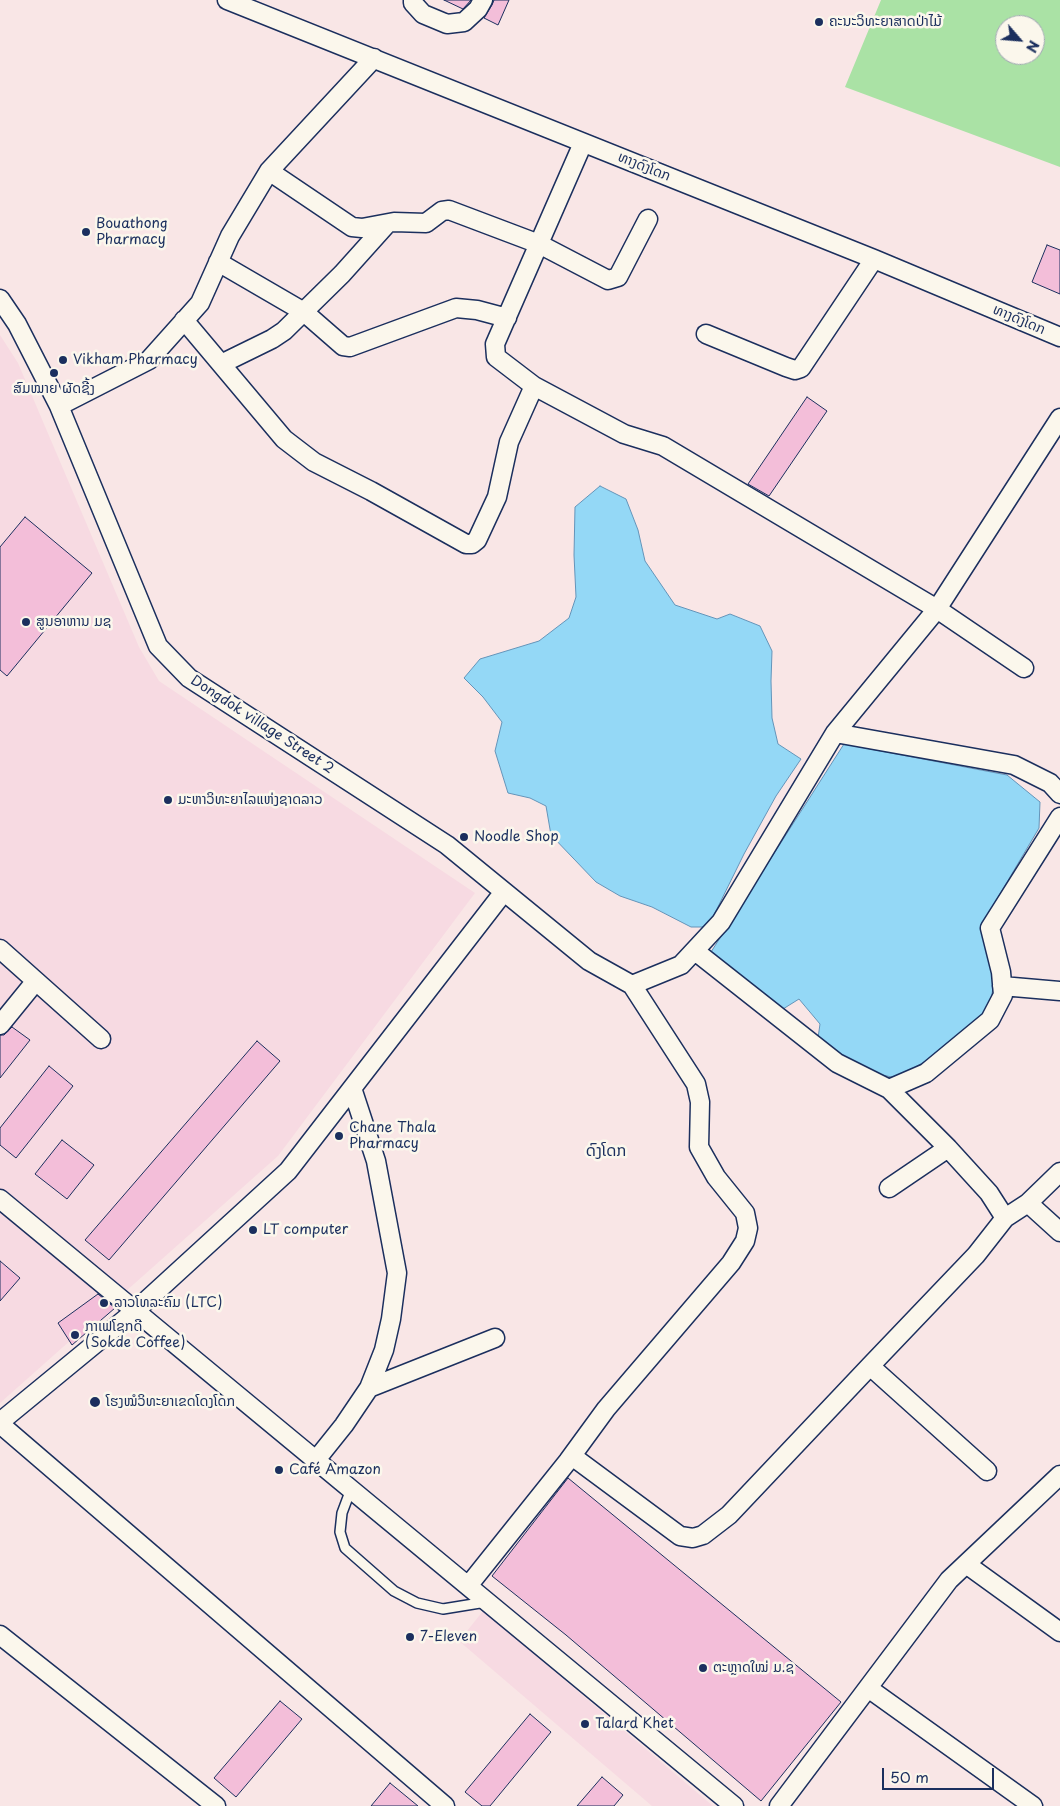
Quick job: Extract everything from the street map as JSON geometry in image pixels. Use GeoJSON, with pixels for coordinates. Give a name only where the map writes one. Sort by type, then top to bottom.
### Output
{"type":"FeatureCollection","features":[{"type":"Feature","properties":{"kind":"street","name":"ທາງດົງໂດກ"},"geometry":{"type":"LineString","coordinates":[[227,0],[874,259],[1060,337]]}},
{"type":"Feature","properties":{"kind":"street"},"geometry":{"type":"LineString","coordinates":[[413,0],[413,3],[423,14],[447,24],[464,22],[478,9],[483,0]]}},
{"type":"Feature","properties":{"kind":"street"},"geometry":{"type":"LineString","coordinates":[[59,406],[149,360],[200,303],[230,236],[268,171],[374,58]]}},
{"type":"Feature","properties":{"kind":"street"},"geometry":{"type":"LineString","coordinates":[[583,143],[495,344],[496,357],[534,386],[624,434],[663,446],[937,609],[1024,668]]}},
{"type":"Feature","properties":{"kind":"street"},"geometry":{"type":"LineString","coordinates":[[268,171],[352,227],[362,228],[394,222],[426,223],[442,211],[449,210],[538,244],[608,280],[618,277],[648,219]]}},
{"type":"Feature","properties":{"kind":"street"},"geometry":{"type":"LineString","coordinates":[[221,364],[284,332],[342,274],[386,225]]}},
{"type":"Feature","properties":{"kind":"street"},"geometry":{"type":"LineString","coordinates":[[706,334],[786,367],[795,370],[801,368],[874,259]]}},
{"type":"Feature","properties":{"kind":"street"},"geometry":{"type":"LineString","coordinates":[[218,262],[304,312],[343,346],[350,347],[456,308],[477,310],[507,318]]}},
{"type":"Feature","properties":{"kind":"street","name":"Dongdok village Street 2"},"geometry":{"type":"LineString","coordinates":[[0,299],[16,324],[59,406],[158,646],[189,678],[447,845],[588,961],[632,985]]}},
{"type":"Feature","properties":{"kind":"street"},"geometry":{"type":"LineString","coordinates":[[184,320],[284,439],[314,462],[371,491],[466,544],[472,544],[476,540],[497,497],[509,442],[534,386]]}},
{"type":"Feature","properties":{"kind":"street"},"geometry":{"type":"LineString","coordinates":[[468,1586],[572,1456],[606,1409],[730,1263],[745,1241],[748,1228],[745,1212],[716,1176],[699,1147],[700,1102],[696,1084],[632,985],[681,965],[721,922],[835,733],[937,609],[1060,418]]}},
{"type":"Feature","properties":{"kind":"street"},"geometry":{"type":"LineString","coordinates":[[835,733],[1014,765],[1050,783],[1060,794]]}},
{"type":"Feature","properties":{"kind":"street"},"geometry":{"type":"LineString","coordinates":[[889,1089],[926,1073],[990,1020],[1003,995],[1001,972],[990,928],[1060,817]]}},
{"type":"Feature","properties":{"kind":"street"},"geometry":{"type":"LineString","coordinates":[[446,1806],[0,1423],[134,1310],[288,1171],[503,893]]}},
{"type":"Feature","properties":{"kind":"street"},"geometry":{"type":"LineString","coordinates":[[0,949],[101,1039]]}},
{"type":"Feature","properties":{"kind":"street"},"geometry":{"type":"LineString","coordinates":[[695,951],[837,1063],[889,1089],[948,1148],[989,1194],[1005,1218]]}},
{"type":"Feature","properties":{"kind":"street"},"geometry":{"type":"LineString","coordinates":[[0,1025],[35,982]]}},
{"type":"Feature","properties":{"kind":"street"},"geometry":{"type":"LineString","coordinates":[[1002,986],[1060,991]]}},
{"type":"Feature","properties":{"kind":"street"},"geometry":{"type":"LineString","coordinates":[[316,1460],[344,1425],[369,1388],[384,1350],[391,1319],[397,1273],[376,1161],[352,1088]]}},
{"type":"Feature","properties":{"kind":"street"},"geometry":{"type":"LineString","coordinates":[[889,1188],[948,1148]]}},
{"type":"Feature","properties":{"kind":"street"},"geometry":{"type":"LineString","coordinates":[[572,1456],[680,1536],[693,1538],[703,1535],[729,1515],[976,1255],[1005,1218],[1028,1203],[1060,1172]]}},
{"type":"Feature","properties":{"kind":"street"},"geometry":{"type":"LineString","coordinates":[[0,1199],[734,1806]]}},
{"type":"Feature","properties":{"kind":"street"},"geometry":{"type":"LineString","coordinates":[[1028,1203],[1060,1232]]}},
{"type":"Feature","properties":{"kind":"street"},"geometry":{"type":"LineString","coordinates":[[369,1388],[495,1338]]}},
{"type":"Feature","properties":{"kind":"street"},"geometry":{"type":"LineString","coordinates":[[870,1366],[987,1472]]}},
{"type":"Feature","properties":{"kind":"street"},"geometry":{"type":"LineString","coordinates":[[779,1806],[949,1580],[1060,1475]]}},
{"type":"Feature","properties":{"kind":"street"},"geometry":{"type":"LineString","coordinates":[[966,1564],[1060,1632]]}},
{"type":"Feature","properties":{"kind":"street"},"geometry":{"type":"LineString","coordinates":[[0,1635],[216,1806]]}},
{"type":"Feature","properties":{"kind":"street"},"geometry":{"type":"LineString","coordinates":[[868,1688],[1033,1806]]}},
{"type":"Feature","properties":{"kind":"lane"},"geometry":{"type":"LineString","coordinates":[[351,1489],[342,1513],[340,1532],[344,1548],[394,1591],[417,1603],[443,1610],[486,1602]]}},
{"type":"Feature","properties":{"kind":"shaded area","name":"ມະຫາວິທະຍາໄລແຫ່ງຊາດລາວ"},"geometry":{"type":"Polygon","coordinates":[[[0,335],[18,363],[139,647],[159,681],[475,893],[278,1156],[0,1403],[0,335]]]}},
{"type":"Feature","properties":{"kind":"shaded area","name":"Talard Khet"},"geometry":{"type":"Polygon","coordinates":[[[483,1611],[713,1806],[652,1806],[459,1641],[483,1611]]]}},
{"type":"Feature","properties":{"kind":"green space"},"geometry":{"type":"Polygon","coordinates":[[[881,0],[1060,0],[1060,167],[845,87],[881,0]]]}},
{"type":"Feature","properties":{"kind":"water"},"geometry":{"type":"Polygon","coordinates":[[[600,486],[626,499],[638,530],[645,561],[675,605],[717,619],[730,614],[760,626],[772,651],[772,718],[778,744],[801,759],[776,796],[744,854],[708,927],[691,927],[652,907],[620,896],[596,882],[551,835],[546,806],[530,798],[508,793],[495,751],[502,722],[483,697],[464,678],[480,659],[539,641],[569,618],[576,597],[574,555],[575,507],[600,486]]]}},
{"type":"Feature","properties":{"kind":"water"},"geometry":{"type":"Polygon","coordinates":[[[844,744],[1007,775],[1040,802],[1039,828],[981,926],[995,978],[989,1009],[949,1047],[897,1078],[867,1072],[818,1038],[820,1024],[799,999],[783,1009],[711,952],[844,744]]]}},
{"type":"Feature","properties":{"kind":"building"},"geometry":{"type":"Polygon","coordinates":[[[444,0],[471,0],[463,9],[444,0]]]}},
{"type":"Feature","properties":{"kind":"building"},"geometry":{"type":"Polygon","coordinates":[[[494,0],[509,0],[498,25],[484,18],[494,0]]]}},
{"type":"Feature","properties":{"kind":"building"},"geometry":{"type":"Polygon","coordinates":[[[1047,245],[1060,250],[1060,294],[1032,282],[1047,245]]]}},
{"type":"Feature","properties":{"kind":"building"},"geometry":{"type":"Polygon","coordinates":[[[807,397],[827,411],[769,496],[748,484],[807,397]]]}},
{"type":"Feature","properties":{"kind":"building","name":"ສູນອາຫານ ມຊ"},"geometry":{"type":"Polygon","coordinates":[[[25,517],[92,573],[7,676],[0,670],[0,547],[25,517]]]}},
{"type":"Feature","properties":{"kind":"building"},"geometry":{"type":"Polygon","coordinates":[[[12,1027],[30,1040],[0,1078],[0,1035],[4,1035],[12,1027]]]}},
{"type":"Feature","properties":{"kind":"building"},"geometry":{"type":"Polygon","coordinates":[[[257,1041],[280,1061],[109,1260],[85,1240],[257,1041]]]}},
{"type":"Feature","properties":{"kind":"building"},"geometry":{"type":"Polygon","coordinates":[[[49,1066],[73,1086],[16,1158],[0,1145],[0,1128],[49,1066]]]}},
{"type":"Feature","properties":{"kind":"building"},"geometry":{"type":"Polygon","coordinates":[[[62,1140],[94,1165],[67,1199],[35,1174],[62,1140]]]}},
{"type":"Feature","properties":{"kind":"building"},"geometry":{"type":"Polygon","coordinates":[[[0,1261],[20,1278],[0,1301],[0,1261]]]}},
{"type":"Feature","properties":{"kind":"building"},"geometry":{"type":"Polygon","coordinates":[[[98,1294],[115,1308],[72,1345],[58,1323],[98,1294]]]}},
{"type":"Feature","properties":{"kind":"building","name":"ຕະຫຼາດໃໝ່ ມ.ຊ"},"geometry":{"type":"Polygon","coordinates":[[[568,1478],[841,1702],[761,1801],[566,1635],[492,1576],[568,1478]]]}},
{"type":"Feature","properties":{"kind":"building"},"geometry":{"type":"Polygon","coordinates":[[[280,1701],[302,1719],[236,1797],[214,1778],[280,1701]]]}},
{"type":"Feature","properties":{"kind":"building"},"geometry":{"type":"Polygon","coordinates":[[[530,1714],[551,1732],[490,1806],[482,1806],[465,1792],[530,1714]]]}},
{"type":"Feature","properties":{"kind":"building"},"geometry":{"type":"Polygon","coordinates":[[[602,1777],[623,1795],[614,1806],[577,1806],[602,1777]]]}},
{"type":"Feature","properties":{"kind":"building"},"geometry":{"type":"Polygon","coordinates":[[[390,1783],[418,1806],[371,1806],[390,1783]]]}},
{"type":"Feature","properties":{"kind":"place","name":"ຄະນະວິທະຍາສາດປ່າໄມ້"},"geometry":{"type":"Point","coordinates":[819,22]}},
{"type":"Feature","properties":{"kind":"place","name":"Bouathong Pharmacy"},"geometry":{"type":"Point","coordinates":[86,232]}},
{"type":"Feature","properties":{"kind":"place","name":"Vikham Pharmacy"},"geometry":{"type":"Point","coordinates":[63,360]}},
{"type":"Feature","properties":{"kind":"place","name":"ສົມໝາຍ ຜັດຊີ້ງ"},"geometry":{"type":"Point","coordinates":[54,373]}},
{"type":"Feature","properties":{"kind":"place","name":"ສູນອາຫານ ມຊ"},"geometry":{"type":"Point","coordinates":[26,622]}},
{"type":"Feature","properties":{"kind":"place","name":"ມະຫາວິທະຍາໄລແຫ່ງຊາດລາວ"},"geometry":{"type":"Point","coordinates":[168,800]}},
{"type":"Feature","properties":{"kind":"place","name":"Noodle Shop"},"geometry":{"type":"Point","coordinates":[464,837]}},
{"type":"Feature","properties":{"kind":"place","name":"Chane Thala Pharmacy"},"geometry":{"type":"Point","coordinates":[339,1136]}},
{"type":"Feature","properties":{"kind":"place","name":"LT computer"},"geometry":{"type":"Point","coordinates":[253,1230]}},
{"type":"Feature","properties":{"kind":"place","name":"ລາວໂທລະຄົມ (LTC)"},"geometry":{"type":"Point","coordinates":[104,1303]}},
{"type":"Feature","properties":{"kind":"place","name":"ກາເຟໂຊກດີ (Sokde Coffee)"},"geometry":{"type":"Point","coordinates":[75,1335]}},
{"type":"Feature","properties":{"kind":"place","name":"ໂຮງໝໍວິທະຍາເຂດໂດງໂດກ"},"geometry":{"type":"Point","coordinates":[95,1402]}},
{"type":"Feature","properties":{"kind":"place","name":"Café Amazon"},"geometry":{"type":"Point","coordinates":[279,1470]}},
{"type":"Feature","properties":{"kind":"place","name":"7-Eleven"},"geometry":{"type":"Point","coordinates":[410,1637]}},
{"type":"Feature","properties":{"kind":"place","name":"ຕະຫຼາດໃໝ່ ມ.ຊ"},"geometry":{"type":"Point","coordinates":[703,1668]}},
{"type":"Feature","properties":{"kind":"place","name":"Talard Khet"},"geometry":{"type":"Point","coordinates":[585,1724]}},
{"type":"Feature","properties":{"kind":"district","name":"ດົງໂດກ"},"geometry":{"type":"Point","coordinates":[606,1152]}}]}
